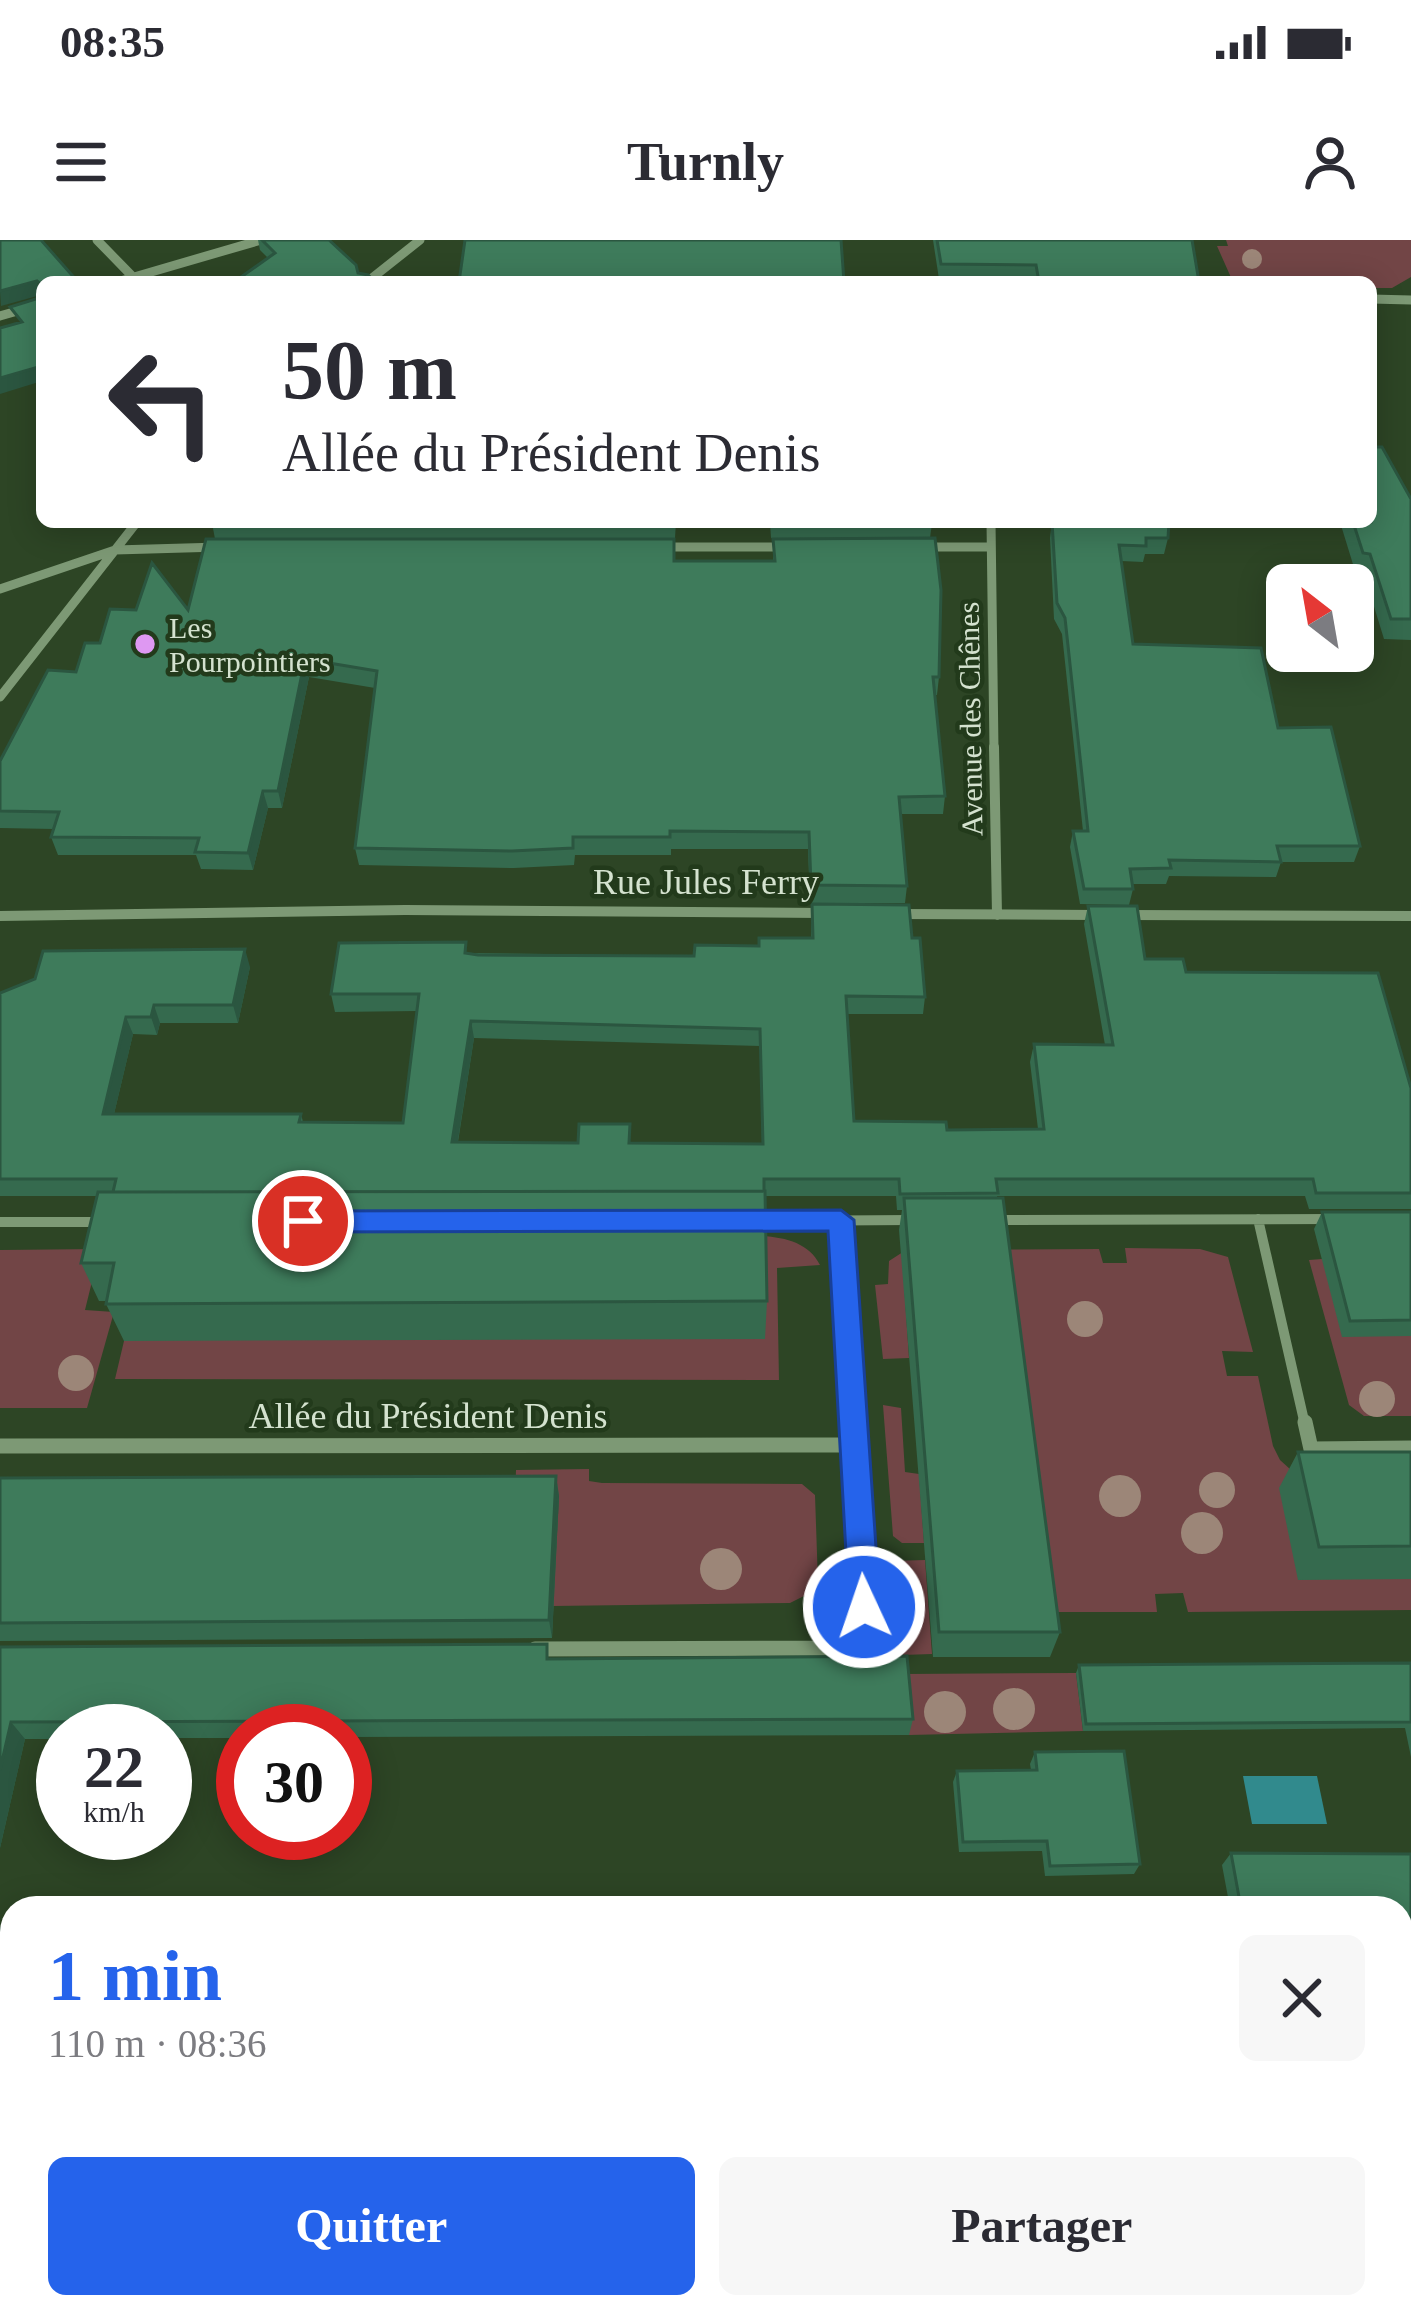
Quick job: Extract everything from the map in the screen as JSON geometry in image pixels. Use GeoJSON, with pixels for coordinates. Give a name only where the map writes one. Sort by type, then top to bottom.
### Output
{"type":"FeatureCollection","features":[{"type":"Feature","properties":{"kind":"street"},"geometry":{"type":"LineString","coordinates":[[97,240],[132,276]]}},
{"type":"Feature","properties":{"kind":"street"},"geometry":{"type":"LineString","coordinates":[[136,276],[261,240]]}},
{"type":"Feature","properties":{"kind":"street"},"geometry":{"type":"LineString","coordinates":[[375,276],[420,240]]}},
{"type":"Feature","properties":{"kind":"street"},"geometry":{"type":"LineString","coordinates":[[1377,299],[1411,300]]}},
{"type":"Feature","properties":{"kind":"street"},"geometry":{"type":"LineString","coordinates":[[0,316],[36,306]]}},
{"type":"Feature","properties":{"kind":"street"},"geometry":{"type":"LineString","coordinates":[[0,697],[132,528]]}},
{"type":"Feature","properties":{"kind":"street","name":"Avenue des Chênes"},"geometry":{"type":"LineString","coordinates":[[991,528],[997,915]]}},
{"type":"Feature","properties":{"kind":"street"},"geometry":{"type":"LineString","coordinates":[[908,548],[990,547]]}},
{"type":"Feature","properties":{"kind":"street"},"geometry":{"type":"LineString","coordinates":[[0,590],[115,550],[230,548]]}},
{"type":"Feature","properties":{"kind":"street"},"geometry":{"type":"LineString","coordinates":[[651,548],[791,548]]}},
{"type":"Feature","properties":{"kind":"street","name":"Rue Jules Ferry"},"geometry":{"type":"LineString","coordinates":[[0,916],[405,910],[831,914]]}},
{"type":"Feature","properties":{"kind":"street"},"geometry":{"type":"LineString","coordinates":[[879,914],[1411,916]]}},
{"type":"Feature","properties":{"kind":"street"},"geometry":{"type":"LineString","coordinates":[[1258,1219],[1311,1449],[1411,1448]]}},
{"type":"Feature","properties":{"kind":"street"},"geometry":{"type":"LineString","coordinates":[[979,1220],[1346,1219]]}},
{"type":"Feature","properties":{"kind":"street"},"geometry":{"type":"LineString","coordinates":[[523,1649],[866,1648],[841,1220]]}},
{"type":"Feature","properties":{"kind":"street"},"geometry":{"type":"LineString","coordinates":[[745,1221],[933,1220]]}},
{"type":"Feature","properties":{"kind":"street"},"geometry":{"type":"LineString","coordinates":[[0,1222],[110,1222]]}},
{"type":"Feature","properties":{"kind":"street","name":"Allée du Président Denis"},"geometry":{"type":"LineString","coordinates":[[0,1446],[856,1444]]}},
{"type":"Feature","properties":{"kind":"shaded area"},"geometry":{"type":"Polygon","coordinates":[[[1226,240],[1411,240],[1411,277],[1392,288],[1377,288],[1377,276],[1230,276],[1217,246],[1228,246],[1226,240]]]}},
{"type":"Feature","properties":{"kind":"shaded area"},"geometry":{"type":"Polygon","coordinates":[[[694,1238],[782,1238],[810,1252],[820,1265],[777,1268],[779,1380],[115,1379],[124,1341],[694,1238]]]}},
{"type":"Feature","properties":{"kind":"shaded area"},"geometry":{"type":"Polygon","coordinates":[[[1125,1248],[1200,1249],[1228,1257],[1253,1352],[1222,1351],[1227,1376],[1258,1376],[1280,1460],[1411,1579],[1411,1610],[1188,1612],[1183,1593],[1155,1594],[1157,1612],[1045,1612],[904,1284],[909,1358],[883,1359],[875,1285],[888,1284],[889,1261],[906,1250],[1099,1249],[1103,1263],[1127,1263],[1125,1248]]]}},
{"type":"Feature","properties":{"kind":"shaded area"},"geometry":{"type":"Polygon","coordinates":[[[100,1249],[85,1310],[114,1312],[87,1408],[0,1408],[0,1250],[100,1249]]]}},
{"type":"Feature","properties":{"kind":"shaded area"},"geometry":{"type":"Polygon","coordinates":[[[1322,1259],[1411,1336],[1411,1416],[1364,1416],[1349,1405],[1309,1260],[1322,1259]]]}},
{"type":"Feature","properties":{"kind":"shaded area"},"geometry":{"type":"Polygon","coordinates":[[[883,1405],[901,1408],[905,1472],[919,1474],[924,1543],[902,1543],[893,1536],[883,1405]]]}},
{"type":"Feature","properties":{"kind":"shaded area"},"geometry":{"type":"Polygon","coordinates":[[[589,1469],[589,1481],[602,1483],[802,1484],[815,1495],[818,1583],[790,1603],[553,1606],[0,1593],[554,1589],[559,1496],[515,1495],[516,1470],[589,1469]]]}},
{"type":"Feature","properties":{"kind":"shaded area"},"geometry":{"type":"Polygon","coordinates":[[[925,1560],[932,1654],[902,1655],[892,1561],[925,1560]]]}},
{"type":"Feature","properties":{"kind":"shaded area"},"geometry":{"type":"Polygon","coordinates":[[[1076,1673],[1083,1731],[909,1735],[903,1674],[1076,1673]]]}},
{"type":"Feature","properties":{"kind":"water"},"geometry":{"type":"Polygon","coordinates":[[[1243,1776],[1317,1776],[1327,1824],[1252,1824],[1243,1776]]]}},
{"type":"Feature","properties":{"kind":"building"},"geometry":{"type":"Polygon","coordinates":[[[0,240],[41,240],[73,276],[36,276],[36,281],[0,291],[0,240]]]}},
{"type":"Feature","properties":{"kind":"building"},"geometry":{"type":"Polygon","coordinates":[[[262,240],[329,240],[356,265],[358,273],[369,276],[242,276],[275,253],[262,240]]]}},
{"type":"Feature","properties":{"kind":"building"},"geometry":{"type":"Polygon","coordinates":[[[465,240],[841,240],[844,276],[460,276],[465,240]]]}},
{"type":"Feature","properties":{"kind":"building"},"geometry":{"type":"Polygon","coordinates":[[[937,240],[1192,240],[1198,276],[1038,276],[1036,265],[941,264],[937,240]]]}},
{"type":"Feature","properties":{"kind":"building"},"geometry":{"type":"Polygon","coordinates":[[[36,299],[36,368],[0,378],[0,328],[22,322],[10,307],[36,299]]]}},
{"type":"Feature","properties":{"kind":"building"},"geometry":{"type":"Polygon","coordinates":[[[1377,447],[1382,447],[1411,499],[1411,619],[1391,619],[1370,554],[1363,553],[1355,528],[1377,528],[1377,447]]]}},
{"type":"Feature","properties":{"kind":"building"},"geometry":{"type":"Polygon","coordinates":[[[1052,528],[1169,528],[1168,538],[1146,538],[1146,546],[1119,545],[1133,644],[1261,648],[1278,728],[1331,727],[1360,846],[1277,846],[1281,862],[1169,860],[1171,868],[1130,869],[1133,889],[1084,889],[1073,831],[1088,831],[1065,618],[1057,603],[1052,528]]]}},
{"type":"Feature","properties":{"kind":"building"},"geometry":{"type":"Polygon","coordinates":[[[935,538],[941,590],[939,677],[933,677],[945,796],[899,797],[907,886],[811,885],[809,832],[670,831],[670,837],[573,837],[573,848],[512,851],[355,848],[377,671],[305,659],[278,791],[263,791],[248,853],[195,852],[199,838],[51,837],[59,812],[0,811],[0,761],[48,670],[76,672],[85,643],[100,643],[110,609],[136,610],[152,563],[188,610],[206,539],[674,539],[674,561],[775,561],[773,539],[935,538]]]}},
{"type":"Feature","properties":{"kind":"building"},"geometry":{"type":"Polygon","coordinates":[[[812,904],[909,905],[912,938],[920,938],[925,997],[846,996],[854,1121],[946,1122],[947,1130],[1044,1129],[1034,1044],[1113,1045],[1088,906],[1137,906],[1145,959],[1183,959],[1186,972],[1378,973],[1411,1088],[1411,1193],[1316,1193],[1313,1179],[996,1179],[998,1193],[900,1194],[899,1179],[764,1179],[764,1191],[113,1192],[116,1179],[0,1179],[0,993],[35,979],[43,951],[245,949],[233,1005],[154,1005],[151,1017],[126,1017],[103,1114],[301,1114],[299,1122],[403,1123],[419,994],[331,994],[339,943],[466,942],[465,953],[478,955],[694,956],[695,945],[759,946],[759,938],[813,938],[812,904]],[[471,1021],[452,1142],[578,1143],[579,1124],[630,1124],[629,1143],[763,1144],[760,1029],[471,1021]]]}},
{"type":"Feature","properties":{"kind":"building"},"geometry":{"type":"Polygon","coordinates":[[[765,1191],[767,1301],[106,1304],[114,1263],[81,1263],[98,1192],[765,1191]]]}},
{"type":"Feature","properties":{"kind":"building"},"geometry":{"type":"Polygon","coordinates":[[[904,1198],[1003,1198],[1060,1632],[939,1632],[904,1198]]]}},
{"type":"Feature","properties":{"kind":"building"},"geometry":{"type":"Polygon","coordinates":[[[1322,1212],[1411,1212],[1411,1320],[1350,1321],[1322,1212]]]}},
{"type":"Feature","properties":{"kind":"building"},"geometry":{"type":"Polygon","coordinates":[[[1298,1452],[1411,1452],[1411,1546],[1319,1547],[1298,1452]]]}},
{"type":"Feature","properties":{"kind":"building"},"geometry":{"type":"Polygon","coordinates":[[[556,1476],[549,1620],[0,1623],[0,1478],[556,1476]]]}},
{"type":"Feature","properties":{"kind":"building"},"geometry":{"type":"Polygon","coordinates":[[[547,1644],[547,1659],[907,1656],[913,1719],[372,1721],[372,1704],[216,1704],[216,1721],[192,1721],[192,1704],[36,1704],[36,1722],[11,1722],[0,1770],[0,1647],[547,1644]]]}},
{"type":"Feature","properties":{"kind":"building"},"geometry":{"type":"Polygon","coordinates":[[[1411,1663],[1411,1722],[1086,1724],[1079,1665],[1411,1663]]]}},
{"type":"Feature","properties":{"kind":"building"},"geometry":{"type":"Polygon","coordinates":[[[1124,1751],[1140,1864],[1050,1866],[1047,1841],[963,1842],[957,1771],[1037,1770],[1035,1752],[1124,1751]]]}},
{"type":"Feature","properties":{"kind":"building"},"geometry":{"type":"Polygon","coordinates":[[[1231,1853],[1411,1854],[1411,1896],[1239,1896],[1231,1853]]]}},
{"type":"Feature","properties":{"kind":"place","name":"Les Pourpointiers"},"geometry":{"type":"Point","coordinates":[145,644]}},
{"type":"Feature","properties":{"kind":"route"},"geometry":{"type":"LineString","coordinates":[[303,1221],[841,1220],[864,1607]]}}]}
